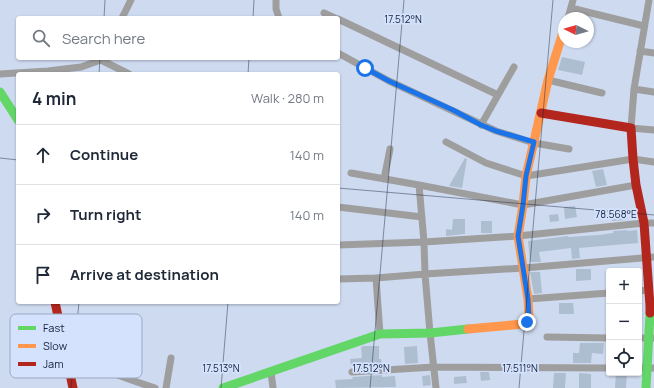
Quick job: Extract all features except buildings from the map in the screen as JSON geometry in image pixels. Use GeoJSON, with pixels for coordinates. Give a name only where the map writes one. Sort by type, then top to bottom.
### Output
{"type":"FeatureCollection","features":[{"type":"Feature","properties":{"kind":"street"},"geometry":{"type":"LineString","coordinates":[[123,16],[131,0]]}},
{"type":"Feature","properties":{"kind":"street"},"geometry":{"type":"LineString","coordinates":[[276,0],[276,9],[278,16]]}},
{"type":"Feature","properties":{"kind":"street"},"geometry":{"type":"LineString","coordinates":[[570,12],[573,0]]}},
{"type":"Feature","properties":{"kind":"street"},"geometry":{"type":"LineString","coordinates":[[646,388],[647,338],[652,306],[644,291],[650,257],[636,185],[631,128],[634,89],[649,0]]}},
{"type":"Feature","properties":{"kind":"street"},"geometry":{"type":"LineString","coordinates":[[571,8],[644,26]]}},
{"type":"Feature","properties":{"kind":"street"},"geometry":{"type":"LineString","coordinates":[[324,13],[331,16]]}},
{"type":"Feature","properties":{"kind":"street"},"geometry":{"type":"LineString","coordinates":[[646,14],[654,15]]}},
{"type":"Feature","properties":{"kind":"street"},"geometry":{"type":"LineString","coordinates":[[340,21],[498,95]]}},
{"type":"Feature","properties":{"kind":"street"},"geometry":{"type":"LineString","coordinates":[[223,388],[380,334],[430,333],[523,324],[527,322],[529,318],[528,299],[518,236],[526,176],[548,80],[558,48]]}},
{"type":"Feature","properties":{"kind":"street"},"geometry":{"type":"LineString","coordinates":[[640,51],[654,53]]}},
{"type":"Feature","properties":{"kind":"street"},"geometry":{"type":"LineString","coordinates":[[340,54],[389,81],[453,110],[481,125],[534,142],[569,149]]}},
{"type":"Feature","properties":{"kind":"street"},"geometry":{"type":"LineString","coordinates":[[32,72],[81,66],[98,60]]}},
{"type":"Feature","properties":{"kind":"street"},"geometry":{"type":"LineString","coordinates":[[103,60],[125,72]]}},
{"type":"Feature","properties":{"kind":"street"},"geometry":{"type":"LineString","coordinates":[[81,66],[82,72]]}},
{"type":"Feature","properties":{"kind":"street"},"geometry":{"type":"LineString","coordinates":[[481,125],[514,67]]}},
{"type":"Feature","properties":{"kind":"street"},"geometry":{"type":"LineString","coordinates":[[0,74],[16,73]]}},
{"type":"Feature","properties":{"kind":"street"},"geometry":{"type":"LineString","coordinates":[[548,80],[602,93]]}},
{"type":"Feature","properties":{"kind":"street"},"geometry":{"type":"LineString","coordinates":[[634,89],[654,92]]}},
{"type":"Feature","properties":{"kind":"street"},"geometry":{"type":"LineString","coordinates":[[0,92],[16,117]]}},
{"type":"Feature","properties":{"kind":"street"},"geometry":{"type":"LineString","coordinates":[[541,113],[631,128],[654,130]]}},
{"type":"Feature","properties":{"kind":"street"},"geometry":{"type":"LineString","coordinates":[[446,142],[486,163],[526,176],[633,159],[654,162]]}},
{"type":"Feature","properties":{"kind":"street"},"geometry":{"type":"LineString","coordinates":[[384,179],[390,149]]}},
{"type":"Feature","properties":{"kind":"street"},"geometry":{"type":"LineString","coordinates":[[351,173],[523,205],[636,185]]}},
{"type":"Feature","properties":{"kind":"street"},"geometry":{"type":"LineString","coordinates":[[420,185],[425,274],[436,388]]}},
{"type":"Feature","properties":{"kind":"street"},"geometry":{"type":"LineString","coordinates":[[340,207],[422,217]]}},
{"type":"Feature","properties":{"kind":"street"},"geometry":{"type":"LineString","coordinates":[[340,245],[424,242],[518,236],[644,223],[654,224]]}},
{"type":"Feature","properties":{"kind":"street"},"geometry":{"type":"LineString","coordinates":[[340,279],[524,268],[650,257]]}},
{"type":"Feature","properties":{"kind":"street"},"geometry":{"type":"LineString","coordinates":[[376,278],[380,334]]}},
{"type":"Feature","properties":{"kind":"street"},"geometry":{"type":"LineString","coordinates":[[528,299],[606,293]]}},
{"type":"Feature","properties":{"kind":"street"},"geometry":{"type":"LineString","coordinates":[[55,304],[58,314]]}},
{"type":"Feature","properties":{"kind":"street"},"geometry":{"type":"LineString","coordinates":[[547,337],[606,338]]}},
{"type":"Feature","properties":{"kind":"street"},"geometry":{"type":"LineString","coordinates":[[166,388],[171,358]]}},
{"type":"Feature","properties":{"kind":"street"},"geometry":{"type":"LineString","coordinates":[[352,372],[434,367],[606,368]]}},
{"type":"Feature","properties":{"kind":"street"},"geometry":{"type":"LineString","coordinates":[[271,372],[273,388]]}},
{"type":"Feature","properties":{"kind":"street"},"geometry":{"type":"LineString","coordinates":[[71,378],[73,388]]}},
{"type":"Feature","properties":{"kind":"street"},"geometry":{"type":"LineString","coordinates":[[126,378],[155,388]]}},
{"type":"Feature","properties":{"kind":"traffic: fast"},"geometry":{"type":"LineString","coordinates":[[0,92],[16,117]]}},
{"type":"Feature","properties":{"kind":"traffic: fast"},"geometry":{"type":"LineString","coordinates":[[646,388],[650,313]]}},
{"type":"Feature","properties":{"kind":"traffic: fast"},"geometry":{"type":"LineString","coordinates":[[223,388],[380,334],[430,333],[468,329]]}},
{"type":"Feature","properties":{"kind":"traffic: slow"},"geometry":{"type":"LineString","coordinates":[[468,329],[523,324],[527,322],[529,317],[528,299],[518,236],[526,176],[548,80],[558,48]]}},
{"type":"Feature","properties":{"kind":"traffic: jam"},"geometry":{"type":"LineString","coordinates":[[541,113],[631,128],[636,185],[644,223],[650,313]]}},
{"type":"Feature","properties":{"kind":"traffic: jam"},"geometry":{"type":"LineString","coordinates":[[55,304],[58,314]]}},
{"type":"Feature","properties":{"kind":"traffic: jam"},"geometry":{"type":"LineString","coordinates":[[71,378],[73,388]]}},
{"type":"Feature","properties":{"kind":"route"},"geometry":{"type":"LineString","coordinates":[[365,68],[481,125],[534,142],[526,176],[518,236],[528,299],[529,318],[527,322]]}}]}
